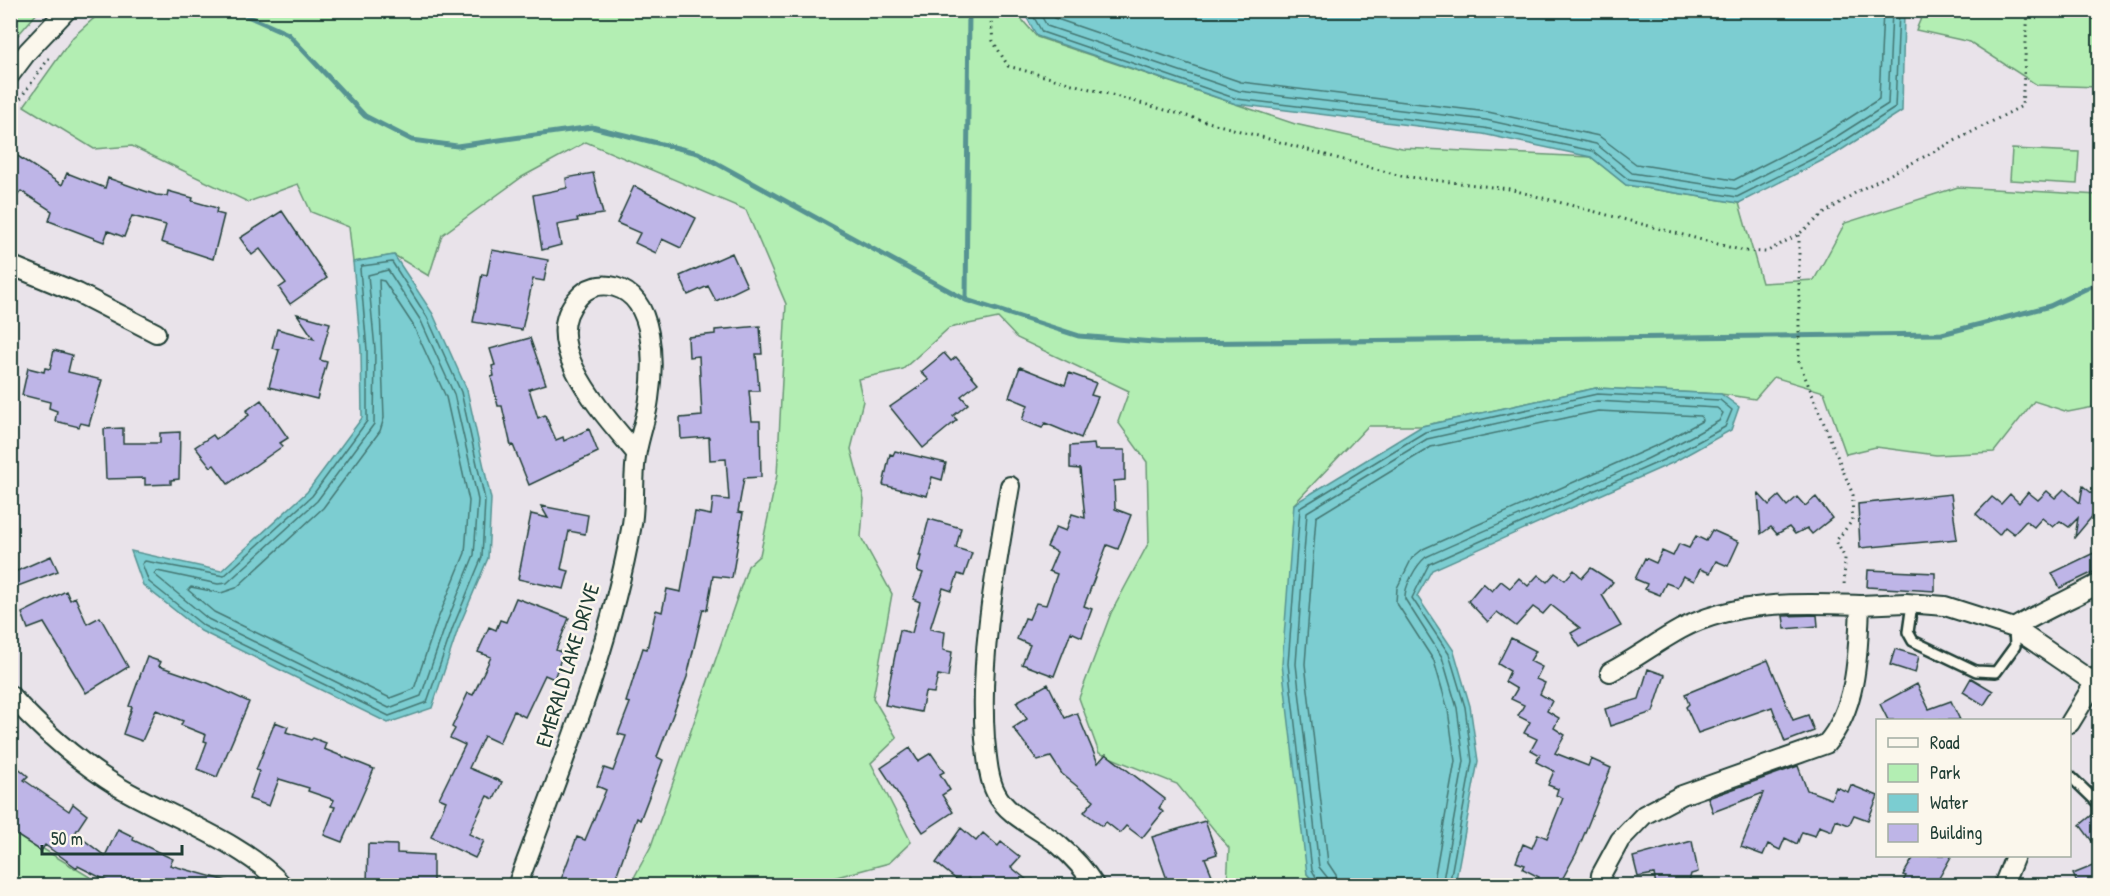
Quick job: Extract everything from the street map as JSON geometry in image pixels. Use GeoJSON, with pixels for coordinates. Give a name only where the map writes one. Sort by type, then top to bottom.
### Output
{"type":"FeatureCollection","features":[{"type":"Feature","properties":{"kind":"street"},"geometry":{"type":"LineString","coordinates":[[10,75],[28,51],[75,14]]}},
{"type":"Feature","properties":{"kind":"street"},"geometry":{"type":"LineString","coordinates":[[10,265],[78,293],[156,333]]}},
{"type":"Feature","properties":{"kind":"street","name":"EMERALD LAKE DRIVE"},"geometry":{"type":"LineString","coordinates":[[517,885],[585,700],[609,623],[633,522],[636,453],[649,400],[652,363],[650,335],[641,309],[630,295],[616,287],[600,285],[584,291],[566,316],[564,331],[567,349],[581,382],[636,453]]}},
{"type":"Feature","properties":{"kind":"street"},"geometry":{"type":"LineString","coordinates":[[1010,486],[991,601],[983,706],[987,757],[996,794],[1015,814],[1059,845],[1087,873],[1095,885]]}},
{"type":"Feature","properties":{"kind":"street"},"geometry":{"type":"LineString","coordinates":[[2014,628],[2038,613],[2067,601],[2100,583]]}},
{"type":"Feature","properties":{"kind":"street"},"geometry":{"type":"LineString","coordinates":[[1610,672],[1681,629],[1732,610],[1789,603],[1945,606],[2014,628],[2097,680],[2071,721]]}},
{"type":"Feature","properties":{"kind":"street"},"geometry":{"type":"LineString","coordinates":[[1599,885],[1601,875],[1620,840],[1644,814],[1682,795],[1826,744],[1839,729],[1850,697],[1857,657],[1851,605]]}},
{"type":"Feature","properties":{"kind":"street"},"geometry":{"type":"LineString","coordinates":[[10,695],[36,723],[75,756],[118,786],[247,856],[283,885]]}},
{"type":"Feature","properties":{"kind":"street"},"geometry":{"type":"LineString","coordinates":[[2003,885],[2014,857]]}},
{"type":"Feature","properties":{"kind":"lane"},"geometry":{"type":"LineString","coordinates":[[1912,604],[1908,632],[1913,641],[1976,671],[1990,674],[1996,672],[2015,646],[2014,628]]}},
{"type":"Feature","properties":{"kind":"lane"},"geometry":{"type":"LineString","coordinates":[[2071,777],[2100,805]]}},
{"type":"Feature","properties":{"kind":"path"},"geometry":{"type":"LineString","coordinates":[[75,14],[90,10]]}},
{"type":"Feature","properties":{"kind":"path"},"geometry":{"type":"LineString","coordinates":[[990,10],[993,41],[1008,66],[1401,176],[1509,189],[1744,251],[1766,252],[1799,234],[1826,212],[1858,191],[2022,106],[2028,10]]}},
{"type":"Feature","properties":{"kind":"path"},"geometry":{"type":"LineString","coordinates":[[10,113],[56,49]]}},
{"type":"Feature","properties":{"kind":"path"},"geometry":{"type":"LineString","coordinates":[[1799,234],[1799,362],[1853,495],[1851,521],[1836,541],[1845,558],[1851,605]]}},
{"type":"Feature","properties":{"kind":"green space"},"geometry":{"type":"Polygon","coordinates":[[[10,11],[39,11],[11,43],[10,11]]]}},
{"type":"Feature","properties":{"kind":"green space"},"geometry":{"type":"Polygon","coordinates":[[[102,11],[1009,11],[1017,14],[1037,37],[1295,124],[1402,148],[1591,157],[1626,185],[1739,203],[1762,283],[1814,280],[1845,223],[1958,187],[2099,195],[2099,406],[2068,412],[2034,401],[1994,452],[1936,455],[1876,447],[1846,454],[1824,392],[1774,377],[1755,399],[1721,394],[1596,388],[1422,426],[1368,426],[1294,504],[1307,874],[1317,885],[1227,885],[1229,848],[1177,784],[1099,753],[1079,698],[1111,613],[1149,542],[1147,462],[1118,422],[1129,391],[1017,338],[998,318],[949,328],[903,369],[858,379],[863,401],[851,449],[864,499],[861,537],[892,594],[873,698],[897,738],[871,763],[911,842],[889,863],[807,885],[630,885],[651,846],[748,566],[760,555],[777,475],[786,304],[746,210],[586,142],[522,177],[442,235],[429,276],[394,255],[353,262],[349,227],[311,212],[298,184],[248,202],[132,146],[94,149],[24,106],[73,37],[102,11]]]}},
{"type":"Feature","properties":{"kind":"green space"},"geometry":{"type":"Polygon","coordinates":[[[1924,11],[2099,11],[2099,87],[2037,85],[1970,42],[1916,30],[1924,11]]]}},
{"type":"Feature","properties":{"kind":"green space"},"geometry":{"type":"Polygon","coordinates":[[[2012,149],[2079,152],[2077,184],[2010,180],[2012,149]]]}},
{"type":"Feature","properties":{"kind":"green space"},"geometry":{"type":"Polygon","coordinates":[[[10,829],[103,885],[11,885],[10,829]]]}},
{"type":"Feature","properties":{"kind":"water"},"geometry":{"type":"Polygon","coordinates":[[[1023,11],[1904,11],[1902,111],[1835,154],[1739,203],[1626,185],[1591,157],[1483,134],[1236,104],[1037,36],[1023,11]]]}},
{"type":"Feature","properties":{"kind":"water"},"geometry":{"type":"Polygon","coordinates":[[[394,255],[433,314],[467,390],[491,499],[488,558],[458,629],[432,708],[388,723],[201,631],[143,585],[131,551],[221,571],[307,492],[362,418],[361,350],[353,262],[394,255]]]}},
{"type":"Feature","properties":{"kind":"water"},"geometry":{"type":"Polygon","coordinates":[[[1596,388],[1721,394],[1739,407],[1731,430],[1672,463],[1432,570],[1417,596],[1454,651],[1470,706],[1478,761],[1455,885],[1317,885],[1307,874],[1282,664],[1294,504],[1422,426],[1596,388]]]}},
{"type":"Feature","properties":{"kind":"building"},"geometry":{"type":"Polygon","coordinates":[[[16,155],[62,185],[67,173],[105,188],[108,178],[156,195],[167,196],[168,191],[217,208],[216,213],[224,215],[213,259],[161,242],[166,225],[132,216],[124,237],[108,231],[104,242],[49,221],[52,211],[21,191],[10,205],[10,163],[16,155]]]}},
{"type":"Feature","properties":{"kind":"building"},"geometry":{"type":"Polygon","coordinates":[[[593,173],[603,214],[577,218],[578,221],[557,225],[561,245],[542,250],[533,195],[567,188],[566,178],[593,173]]]}},
{"type":"Feature","properties":{"kind":"building"},"geometry":{"type":"Polygon","coordinates":[[[634,186],[696,218],[681,248],[662,239],[656,253],[635,243],[640,233],[617,223],[634,186]]]}},
{"type":"Feature","properties":{"kind":"building"},"geometry":{"type":"Polygon","coordinates":[[[282,211],[327,278],[290,304],[279,288],[286,283],[260,249],[252,255],[240,238],[282,211]]]}},
{"type":"Feature","properties":{"kind":"building"},"geometry":{"type":"Polygon","coordinates":[[[492,250],[548,260],[544,281],[533,279],[522,330],[473,322],[482,274],[487,275],[492,250]]]}},
{"type":"Feature","properties":{"kind":"building"},"geometry":{"type":"Polygon","coordinates":[[[732,253],[747,286],[716,301],[708,286],[688,295],[680,276],[732,253]]]}},
{"type":"Feature","properties":{"kind":"building"},"geometry":{"type":"Polygon","coordinates":[[[297,314],[330,323],[320,360],[327,362],[317,399],[269,387],[279,350],[272,348],[277,329],[314,339],[297,314]]]}},
{"type":"Feature","properties":{"kind":"building"},"geometry":{"type":"Polygon","coordinates":[[[760,326],[762,354],[756,354],[759,391],[749,391],[752,421],[760,421],[761,477],[744,478],[738,512],[743,513],[732,578],[713,576],[707,610],[703,609],[687,677],[657,757],[663,760],[640,820],[637,818],[613,885],[559,885],[577,837],[585,840],[606,790],[597,786],[604,768],[613,771],[626,736],[618,734],[630,703],[626,702],[643,648],[647,649],[656,610],[662,612],[667,589],[681,592],[695,512],[711,515],[713,498],[729,500],[726,459],[710,460],[709,437],[681,439],[680,418],[702,416],[699,356],[689,357],[688,337],[715,334],[715,330],[760,326]]]}},
{"type":"Feature","properties":{"kind":"building"},"geometry":{"type":"Polygon","coordinates":[[[530,338],[546,384],[529,389],[538,418],[545,415],[556,440],[563,437],[564,441],[589,429],[598,452],[529,485],[513,445],[511,446],[502,406],[498,406],[491,377],[494,376],[492,366],[495,365],[490,349],[530,338]]]}},
{"type":"Feature","properties":{"kind":"building"},"geometry":{"type":"Polygon","coordinates":[[[54,350],[72,355],[68,372],[102,380],[89,425],[81,423],[79,427],[55,421],[57,411],[49,408],[50,402],[22,395],[28,368],[44,372],[45,368],[50,369],[54,350]]]}},
{"type":"Feature","properties":{"kind":"building"},"geometry":{"type":"Polygon","coordinates":[[[944,353],[951,361],[956,357],[978,383],[961,396],[968,404],[953,416],[957,420],[923,448],[890,407],[929,380],[921,372],[944,353]]]}},
{"type":"Feature","properties":{"kind":"building"},"geometry":{"type":"Polygon","coordinates":[[[1020,367],[1065,385],[1069,373],[1096,383],[1091,395],[1098,397],[1081,438],[1045,423],[1042,428],[1022,420],[1028,405],[1009,397],[1020,367]]]}},
{"type":"Feature","properties":{"kind":"building"},"geometry":{"type":"Polygon","coordinates":[[[261,400],[288,438],[280,443],[283,446],[228,484],[214,465],[211,467],[195,447],[213,435],[216,439],[249,415],[246,411],[261,400]]]}},
{"type":"Feature","properties":{"kind":"building"},"geometry":{"type":"Polygon","coordinates":[[[123,428],[123,443],[160,443],[160,433],[180,432],[179,479],[171,480],[171,484],[145,485],[145,478],[106,479],[104,429],[123,428]]]}},
{"type":"Feature","properties":{"kind":"building"},"geometry":{"type":"Polygon","coordinates":[[[1094,444],[1095,450],[1125,450],[1125,480],[1114,481],[1115,509],[1131,515],[1118,549],[1107,545],[1084,606],[1092,609],[1082,637],[1071,632],[1054,676],[1022,664],[1030,645],[1017,639],[1025,618],[1029,619],[1036,603],[1046,605],[1057,574],[1049,571],[1057,552],[1047,547],[1056,527],[1066,531],[1072,514],[1085,518],[1080,469],[1070,468],[1070,446],[1094,444]]]}},
{"type":"Feature","properties":{"kind":"building"},"geometry":{"type":"Polygon","coordinates":[[[895,451],[946,463],[942,480],[932,477],[927,496],[883,485],[890,454],[893,455],[895,451]]]}},
{"type":"Feature","properties":{"kind":"building"},"geometry":{"type":"Polygon","coordinates":[[[2083,486],[2100,500],[2100,507],[2075,537],[2078,518],[2069,527],[2060,521],[2053,527],[2042,518],[2034,527],[2026,521],[2014,534],[2005,527],[1999,535],[1976,514],[1992,497],[2001,504],[2010,494],[2019,503],[2028,492],[2038,500],[2047,491],[2055,498],[2064,489],[2080,503],[2083,486]]]}},
{"type":"Feature","properties":{"kind":"building"},"geometry":{"type":"Polygon","coordinates":[[[1758,493],[1769,505],[1779,496],[1787,506],[1797,497],[1805,506],[1816,497],[1832,518],[1812,534],[1807,528],[1795,534],[1789,527],[1777,534],[1771,527],[1761,534],[1758,493]]]}},
{"type":"Feature","properties":{"kind":"building"},"geometry":{"type":"Polygon","coordinates":[[[1951,494],[1957,539],[1860,548],[1858,504],[1951,494]]]}},
{"type":"Feature","properties":{"kind":"building"},"geometry":{"type":"Polygon","coordinates":[[[541,506],[588,515],[585,534],[569,531],[561,569],[569,571],[564,589],[518,579],[531,514],[548,518],[541,506]]]}},
{"type":"Feature","properties":{"kind":"building"},"geometry":{"type":"Polygon","coordinates":[[[929,519],[961,528],[956,548],[972,553],[964,576],[958,574],[952,591],[943,588],[930,629],[945,632],[943,650],[952,652],[948,677],[938,675],[934,693],[925,692],[921,712],[885,705],[900,630],[912,633],[920,602],[913,599],[923,573],[917,571],[929,519]]]}},
{"type":"Feature","properties":{"kind":"building"},"geometry":{"type":"Polygon","coordinates":[[[1712,530],[1739,542],[1728,566],[1716,561],[1710,573],[1700,569],[1694,581],[1683,576],[1677,587],[1666,583],[1660,595],[1645,589],[1647,584],[1635,579],[1645,558],[1656,563],[1662,551],[1673,556],[1679,544],[1689,548],[1696,536],[1706,541],[1712,530]]]}},
{"type":"Feature","properties":{"kind":"building"},"geometry":{"type":"Polygon","coordinates":[[[2100,550],[2100,569],[2060,588],[2052,573],[2100,550]]]}},
{"type":"Feature","properties":{"kind":"building"},"geometry":{"type":"Polygon","coordinates":[[[51,556],[58,571],[10,589],[10,574],[51,556]]]}},
{"type":"Feature","properties":{"kind":"building"},"geometry":{"type":"Polygon","coordinates":[[[1591,568],[1613,582],[1602,595],[1621,626],[1580,647],[1571,633],[1580,628],[1551,605],[1543,614],[1533,607],[1516,626],[1497,612],[1488,622],[1468,601],[1483,583],[1492,591],[1501,581],[1510,588],[1519,578],[1528,586],[1538,575],[1547,582],[1555,573],[1565,580],[1574,570],[1582,578],[1591,568]]]}},
{"type":"Feature","properties":{"kind":"building"},"geometry":{"type":"Polygon","coordinates":[[[1868,570],[1935,573],[1935,591],[1867,587],[1868,570]]]}},
{"type":"Feature","properties":{"kind":"building"},"geometry":{"type":"Polygon","coordinates":[[[66,591],[70,600],[75,597],[87,624],[100,617],[128,667],[86,693],[44,623],[28,629],[22,613],[66,591]]]}},
{"type":"Feature","properties":{"kind":"building"},"geometry":{"type":"Polygon","coordinates":[[[516,598],[569,618],[556,650],[563,653],[554,679],[545,675],[525,717],[514,711],[499,743],[484,736],[469,768],[502,782],[494,799],[487,796],[469,834],[484,841],[475,858],[431,837],[446,801],[439,798],[465,745],[450,738],[455,729],[452,727],[468,693],[473,695],[491,657],[478,652],[489,627],[496,630],[500,620],[506,622],[516,598]]]}},
{"type":"Feature","properties":{"kind":"building"},"geometry":{"type":"Polygon","coordinates":[[[1817,615],[1818,626],[1785,629],[1783,616],[1817,615]]]}},
{"type":"Feature","properties":{"kind":"building"},"geometry":{"type":"Polygon","coordinates":[[[1511,638],[1536,651],[1530,661],[1542,667],[1536,679],[1545,683],[1540,694],[1552,701],[1547,711],[1559,718],[1554,728],[1565,735],[1555,753],[1588,766],[1591,759],[1611,768],[1577,852],[1559,885],[1535,885],[1539,877],[1523,869],[1525,865],[1516,862],[1523,844],[1532,848],[1538,834],[1547,838],[1563,798],[1556,795],[1558,789],[1548,785],[1554,771],[1536,762],[1540,755],[1531,750],[1537,739],[1524,733],[1530,722],[1518,716],[1524,705],[1511,699],[1517,689],[1505,682],[1510,671],[1498,664],[1511,638]]]}},
{"type":"Feature","properties":{"kind":"building"},"geometry":{"type":"Polygon","coordinates":[[[1895,649],[1919,656],[1915,673],[1890,665],[1895,649]]]}},
{"type":"Feature","properties":{"kind":"building"},"geometry":{"type":"Polygon","coordinates":[[[147,657],[161,662],[159,666],[208,683],[249,702],[217,777],[197,769],[207,742],[204,741],[206,735],[181,725],[183,721],[156,710],[142,741],[123,734],[132,707],[129,706],[147,657]]]}},
{"type":"Feature","properties":{"kind":"building"},"geometry":{"type":"Polygon","coordinates":[[[1768,660],[1793,720],[1808,715],[1814,731],[1785,742],[1772,707],[1698,733],[1686,707],[1689,704],[1685,694],[1768,660]]]}},
{"type":"Feature","properties":{"kind":"building"},"geometry":{"type":"Polygon","coordinates":[[[1648,669],[1665,675],[1653,712],[1610,726],[1605,709],[1639,699],[1648,669]]]}},
{"type":"Feature","properties":{"kind":"building"},"geometry":{"type":"Polygon","coordinates":[[[1971,678],[1993,691],[1984,705],[1963,692],[1971,678]]]}},
{"type":"Feature","properties":{"kind":"building"},"geometry":{"type":"Polygon","coordinates":[[[1048,684],[1065,718],[1077,713],[1098,763],[1106,754],[1165,799],[1159,808],[1163,812],[1142,838],[1126,826],[1120,833],[1106,822],[1102,826],[1084,812],[1094,800],[1062,774],[1051,757],[1038,761],[1013,728],[1027,719],[1016,702],[1048,684]]]}},
{"type":"Feature","properties":{"kind":"building"},"geometry":{"type":"Polygon","coordinates":[[[1917,684],[1929,709],[1951,701],[1960,719],[1888,719],[1880,704],[1917,684]]]}},
{"type":"Feature","properties":{"kind":"building"},"geometry":{"type":"Polygon","coordinates":[[[275,722],[288,727],[286,732],[326,743],[324,749],[374,769],[342,842],[324,835],[335,807],[331,806],[334,800],[308,791],[309,788],[279,779],[269,806],[249,799],[259,771],[256,770],[275,722]]]}},
{"type":"Feature","properties":{"kind":"building"},"geometry":{"type":"Polygon","coordinates":[[[910,748],[918,761],[931,753],[944,772],[940,774],[950,790],[942,795],[953,812],[923,832],[881,768],[910,748]]]}},
{"type":"Feature","properties":{"kind":"building"},"geometry":{"type":"Polygon","coordinates":[[[10,761],[28,776],[24,780],[69,811],[73,804],[87,815],[75,833],[105,856],[118,829],[134,837],[133,840],[173,859],[170,865],[227,881],[226,885],[115,885],[78,866],[77,868],[45,845],[41,851],[10,831],[10,761]]]}},
{"type":"Feature","properties":{"kind":"building"},"geometry":{"type":"Polygon","coordinates":[[[1798,766],[1807,790],[1831,799],[1836,787],[1848,792],[1851,785],[1876,795],[1868,820],[1854,815],[1849,825],[1836,820],[1832,831],[1819,826],[1815,836],[1802,832],[1797,844],[1785,838],[1780,850],[1768,844],[1763,855],[1741,847],[1763,793],[1713,812],[1708,798],[1798,766]]]}},
{"type":"Feature","properties":{"kind":"building"},"geometry":{"type":"Polygon","coordinates":[[[2097,811],[2100,812],[2100,852],[2080,825],[2097,811]]]}},
{"type":"Feature","properties":{"kind":"building"},"geometry":{"type":"Polygon","coordinates":[[[1205,821],[1217,854],[1205,858],[1216,885],[1169,885],[1152,837],[1205,821]]]}},
{"type":"Feature","properties":{"kind":"building"},"geometry":{"type":"Polygon","coordinates":[[[961,828],[976,841],[983,833],[998,846],[1001,842],[1020,857],[1011,867],[1033,885],[977,885],[968,878],[963,885],[936,863],[961,828]]]}},
{"type":"Feature","properties":{"kind":"building"},"geometry":{"type":"Polygon","coordinates":[[[1692,841],[1698,872],[1691,874],[1688,885],[1656,885],[1654,874],[1638,877],[1633,857],[1692,841]]]}},
{"type":"Feature","properties":{"kind":"building"},"geometry":{"type":"Polygon","coordinates":[[[368,844],[397,845],[397,853],[433,855],[433,885],[367,885],[368,844]]]}},
{"type":"Feature","properties":{"kind":"building"},"geometry":{"type":"Polygon","coordinates":[[[1914,857],[1951,857],[1935,885],[1901,885],[1906,876],[1903,875],[1914,857]]]}},
{"type":"Feature","properties":{"kind":"building"},"geometry":{"type":"Polygon","coordinates":[[[2100,863],[2100,881],[2089,885],[2078,885],[2073,874],[2100,863]]]}},
{"type":"Feature","properties":{"kind":"waterway"},"geometry":{"type":"LineString","coordinates":[[234,10],[288,34],[365,116],[412,140],[457,146],[592,127],[698,153],[966,300],[1079,336],[1166,343],[1942,334],[2050,306],[2100,282]]}},
{"type":"Feature","properties":{"kind":"waterway"},"geometry":{"type":"LineString","coordinates":[[966,300],[969,10]]}}]}
